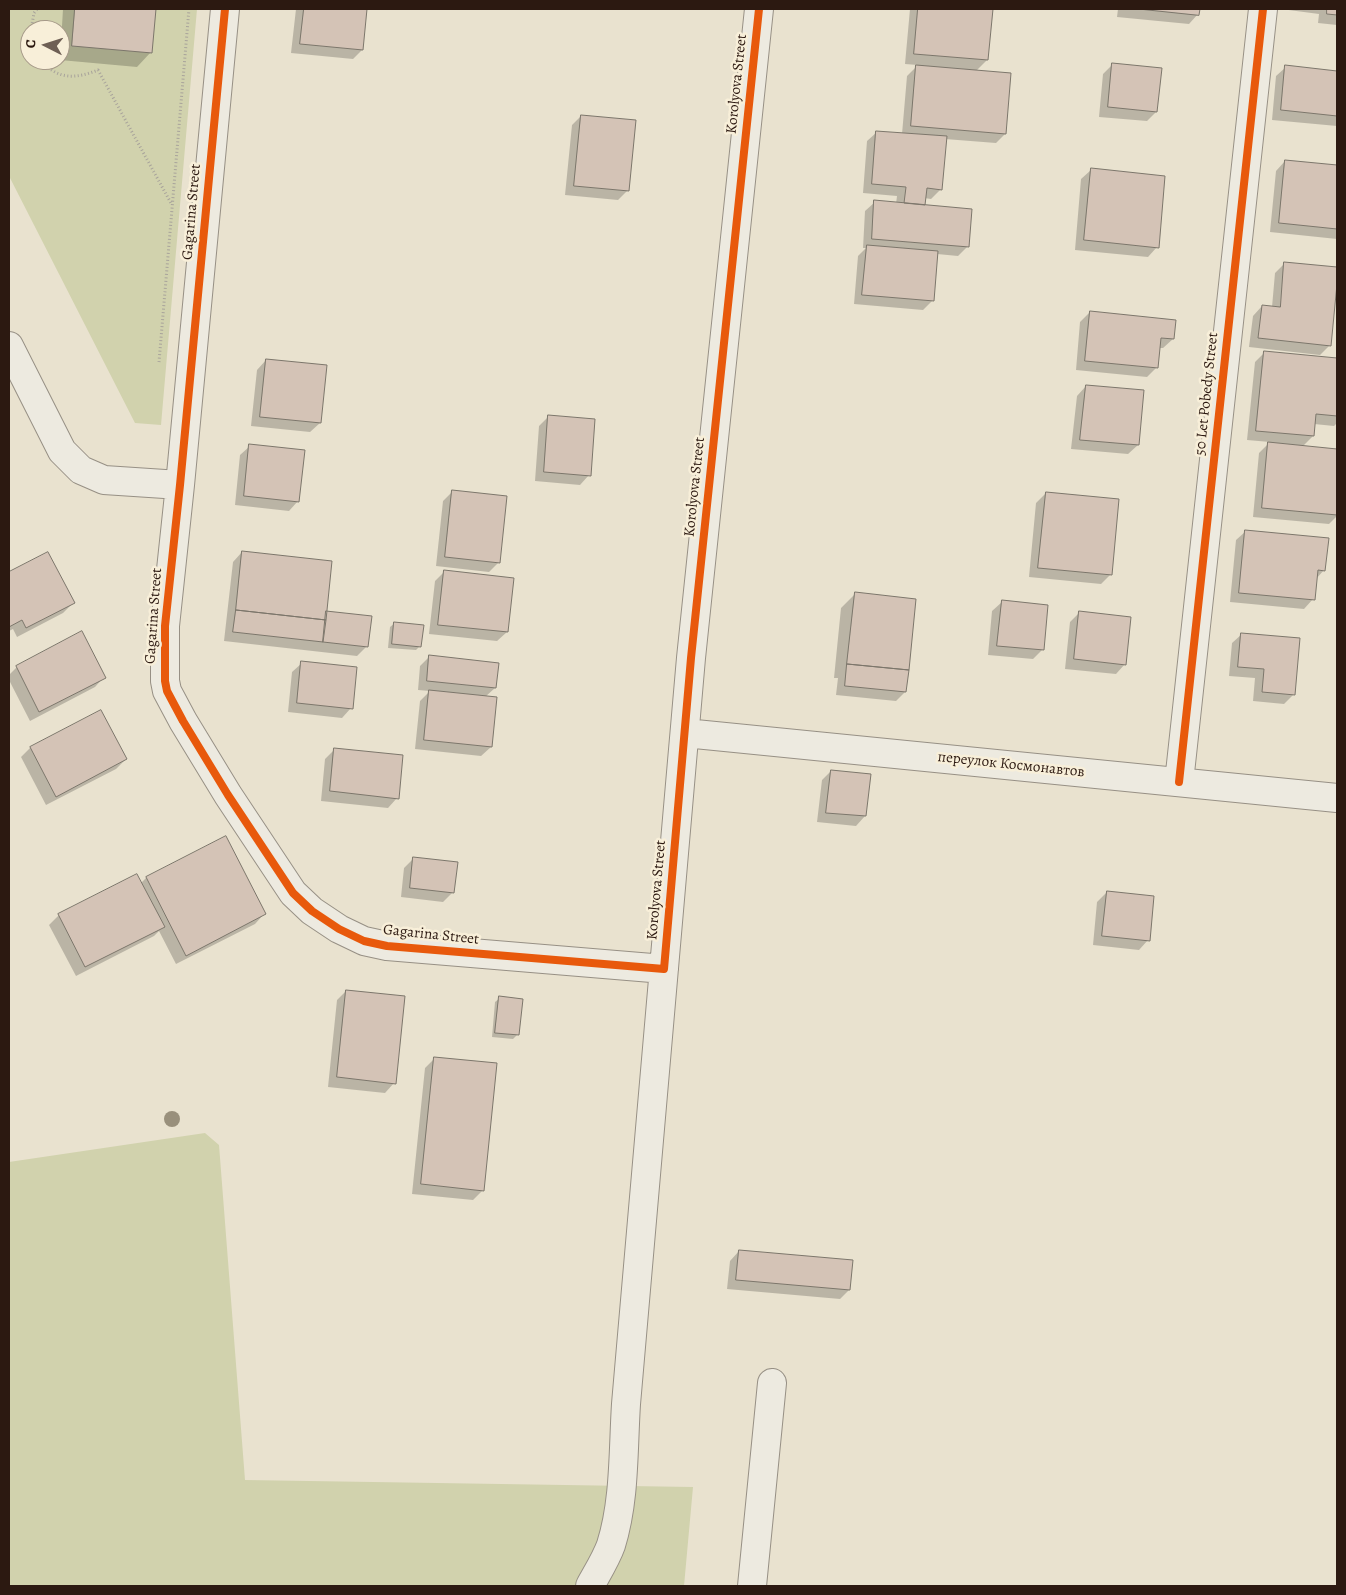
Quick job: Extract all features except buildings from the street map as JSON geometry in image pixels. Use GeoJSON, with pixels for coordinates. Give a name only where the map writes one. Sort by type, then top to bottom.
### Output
{"type":"FeatureCollection","features":[{"type":"Feature","properties":{"kind":"street","name":"Gagarina Street"},"geometry":{"type":"LineString","coordinates":[[225,9],[165,626],[164,669],[168,692],[183,721],[228,795],[293,893],[312,911],[339,929],[364,941],[387,946],[664,968]]}},
{"type":"Feature","properties":{"kind":"street","name":"Korolyova Street"},"geometry":{"type":"LineString","coordinates":[[590,1586],[610,1547],[617,1522],[621,1496],[626,1404],[685,733],[759,9]]}},
{"type":"Feature","properties":{"kind":"street","name":"50 Let Pobedy Street"},"geometry":{"type":"LineString","coordinates":[[1179,782],[1263,9]]}},
{"type":"Feature","properties":{"kind":"street"},"geometry":{"type":"LineString","coordinates":[[9,346],[62,450],[81,470],[104,480],[180,485]]}},
{"type":"Feature","properties":{"kind":"street","name":"переулок Космонавтов"},"geometry":{"type":"LineString","coordinates":[[685,733],[1337,798]]}},
{"type":"Feature","properties":{"kind":"street"},"geometry":{"type":"LineString","coordinates":[[752,1586],[772,1383]]}},
{"type":"Feature","properties":{"kind":"path"},"geometry":{"type":"LineString","coordinates":[[159,364],[189,9]]}},
{"type":"Feature","properties":{"kind":"path"},"geometry":{"type":"LineString","coordinates":[[52,70],[64,76],[77,77],[98,70],[172,206]]}},
{"type":"Feature","properties":{"kind":"green space"},"geometry":{"type":"Polygon","coordinates":[[[9,9],[197,9],[161,425],[135,423],[9,176],[9,9]]]}},
{"type":"Feature","properties":{"kind":"green space"},"geometry":{"type":"Polygon","coordinates":[[[205,1133],[219,1145],[245,1480],[693,1487],[684,1586],[9,1586],[9,1162],[205,1133]]]}},
{"type":"Feature","properties":{"kind":"cycle path"},"geometry":{"type":"LineString","coordinates":[[225,9],[165,626],[165,681],[167,691],[228,795],[293,893],[312,911],[339,929],[364,941],[387,946],[664,969],[691,658],[759,9]]}},
{"type":"Feature","properties":{"kind":"cycle path"},"geometry":{"type":"LineString","coordinates":[[1179,782],[1263,9]]}}]}
